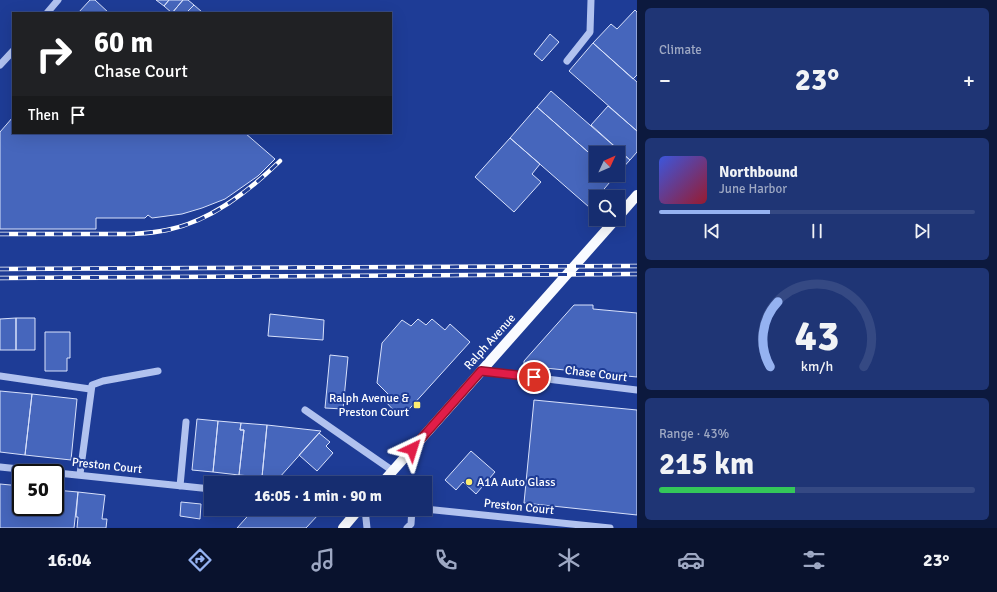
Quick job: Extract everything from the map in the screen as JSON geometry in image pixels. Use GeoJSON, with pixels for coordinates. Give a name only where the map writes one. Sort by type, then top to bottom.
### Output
{"type":"FeatureCollection","features":[{"type":"Feature","properties":{"kind":"main road","name":"Ralph Avenue"},"geometry":{"type":"LineString","coordinates":[[625,209],[637,195]]}},
{"type":"Feature","properties":{"kind":"main road","name":"Ralph Avenue"},"geometry":{"type":"LineString","coordinates":[[388,476],[610,226]]}},
{"type":"Feature","properties":{"kind":"main road"},"geometry":{"type":"LineString","coordinates":[[343,528],[353,516]]}},
{"type":"Feature","properties":{"kind":"street"},"geometry":{"type":"LineString","coordinates":[[48,12],[58,0]]}},
{"type":"Feature","properties":{"kind":"street"},"geometry":{"type":"LineString","coordinates":[[567,61],[590,32],[591,0]]}},
{"type":"Feature","properties":{"kind":"street"},"geometry":{"type":"LineString","coordinates":[[0,65],[12,52]]}},
{"type":"Feature","properties":{"kind":"street"},"geometry":{"type":"LineString","coordinates":[[80,474],[90,389],[97,382],[158,371]]}},
{"type":"Feature","properties":{"kind":"street","name":"Chase Court"},"geometry":{"type":"LineString","coordinates":[[481,371],[637,390]]}},
{"type":"Feature","properties":{"kind":"street"},"geometry":{"type":"LineString","coordinates":[[0,376],[90,389]]}},
{"type":"Feature","properties":{"kind":"street"},"geometry":{"type":"LineString","coordinates":[[305,410],[392,471]]}},
{"type":"Feature","properties":{"kind":"street"},"geometry":{"type":"LineString","coordinates":[[180,486],[186,422]]}},
{"type":"Feature","properties":{"kind":"street","name":"Preston Court"},"geometry":{"type":"LineString","coordinates":[[0,467],[80,474],[204,488]]}},
{"type":"Feature","properties":{"kind":"street","name":"Preston Court"},"geometry":{"type":"LineString","coordinates":[[432,510],[610,528]]}},
{"type":"Feature","properties":{"kind":"street"},"geometry":{"type":"LineString","coordinates":[[366,516],[367,528]]}},
{"type":"Feature","properties":{"kind":"street"},"geometry":{"type":"LineString","coordinates":[[410,527],[411,516]]}},
{"type":"Feature","properties":{"kind":"building"},"geometry":{"type":"Polygon","coordinates":[[[90,0],[95,0],[108,12],[79,12],[90,0]]]}},
{"type":"Feature","properties":{"kind":"building"},"geometry":{"type":"Polygon","coordinates":[[[156,0],[169,0],[164,6],[156,0]]]}},
{"type":"Feature","properties":{"kind":"building"},"geometry":{"type":"Polygon","coordinates":[[[169,0],[183,0],[173,12],[164,6],[169,0]]]}},
{"type":"Feature","properties":{"kind":"building"},"geometry":{"type":"Polygon","coordinates":[[[183,0],[188,0],[194,5],[187,12],[173,12],[183,0]]]}},
{"type":"Feature","properties":{"kind":"building"},"geometry":{"type":"Polygon","coordinates":[[[194,5],[202,12],[187,12],[194,5]]]}},
{"type":"Feature","properties":{"kind":"building"},"geometry":{"type":"Polygon","coordinates":[[[635,10],[637,12],[637,75],[633,79],[593,43],[611,24],[617,29],[635,10]]]}},
{"type":"Feature","properties":{"kind":"building"},"geometry":{"type":"Polygon","coordinates":[[[550,34],[559,42],[542,61],[534,54],[550,34]]]}},
{"type":"Feature","properties":{"kind":"building"},"geometry":{"type":"Polygon","coordinates":[[[593,43],[637,82],[637,131],[569,71],[593,43]]]}},
{"type":"Feature","properties":{"kind":"building"},"geometry":{"type":"Polygon","coordinates":[[[551,91],[614,146],[589,146],[589,153],[537,107],[551,91]]]}},
{"type":"Feature","properties":{"kind":"building"},"geometry":{"type":"Polygon","coordinates":[[[608,106],[637,131],[637,152],[630,160],[625,156],[625,146],[614,146],[591,125],[608,106]]]}},
{"type":"Feature","properties":{"kind":"building"},"geometry":{"type":"Polygon","coordinates":[[[537,107],[589,153],[589,182],[610,182],[603,190],[589,190],[589,207],[510,138],[537,107]]]}},
{"type":"Feature","properties":{"kind":"building"},"geometry":{"type":"Polygon","coordinates":[[[12,118],[12,134],[246,134],[275,159],[258,176],[225,199],[182,214],[152,218],[148,215],[145,218],[96,218],[96,229],[0,229],[0,132],[12,118]]]}},
{"type":"Feature","properties":{"kind":"building"},"geometry":{"type":"Polygon","coordinates":[[[510,138],[540,164],[532,174],[541,182],[514,212],[475,177],[510,138]]]}},
{"type":"Feature","properties":{"kind":"building"},"geometry":{"type":"Polygon","coordinates":[[[625,156],[630,160],[625,165],[625,156]]]}},
{"type":"Feature","properties":{"kind":"building"},"geometry":{"type":"Polygon","coordinates":[[[574,305],[593,305],[593,309],[637,313],[637,377],[524,366],[524,361],[574,305]]]}},
{"type":"Feature","properties":{"kind":"building"},"geometry":{"type":"Polygon","coordinates":[[[270,314],[324,320],[323,340],[268,336],[270,314]]]}},
{"type":"Feature","properties":{"kind":"building"},"geometry":{"type":"Polygon","coordinates":[[[16,318],[16,350],[0,350],[0,319],[16,318]]]}},
{"type":"Feature","properties":{"kind":"building"},"geometry":{"type":"Polygon","coordinates":[[[16,318],[35,318],[35,350],[16,350],[16,318]]]}},
{"type":"Feature","properties":{"kind":"building"},"geometry":{"type":"Polygon","coordinates":[[[418,319],[426,325],[432,319],[445,330],[450,324],[470,342],[401,418],[384,400],[388,394],[377,383],[382,343],[402,320],[411,326],[418,319]]]}},
{"type":"Feature","properties":{"kind":"building"},"geometry":{"type":"Polygon","coordinates":[[[45,332],[70,332],[70,358],[67,358],[67,371],[45,371],[45,332]]]}},
{"type":"Feature","properties":{"kind":"building"},"geometry":{"type":"Polygon","coordinates":[[[330,355],[348,357],[343,409],[325,408],[330,355]]]}},
{"type":"Feature","properties":{"kind":"building"},"geometry":{"type":"Polygon","coordinates":[[[0,391],[32,394],[25,455],[0,452],[0,391]]]}},
{"type":"Feature","properties":{"kind":"building"},"geometry":{"type":"Polygon","coordinates":[[[32,394],[77,399],[71,460],[25,455],[32,394]]]}},
{"type":"Feature","properties":{"kind":"building"},"geometry":{"type":"Polygon","coordinates":[[[534,400],[637,410],[637,515],[524,503],[534,400]]]}},
{"type":"Feature","properties":{"kind":"building"},"geometry":{"type":"Polygon","coordinates":[[[197,419],[218,421],[213,472],[192,470],[197,419]]]}},
{"type":"Feature","properties":{"kind":"building"},"geometry":{"type":"Polygon","coordinates":[[[218,421],[241,423],[240,430],[244,430],[239,475],[213,472],[218,421]]]}},
{"type":"Feature","properties":{"kind":"building"},"geometry":{"type":"Polygon","coordinates":[[[241,423],[267,425],[262,476],[239,475],[244,430],[240,430],[241,423]]]}},
{"type":"Feature","properties":{"kind":"building"},"geometry":{"type":"Polygon","coordinates":[[[267,425],[321,431],[281,476],[262,476],[267,425]]]}},
{"type":"Feature","properties":{"kind":"building"},"geometry":{"type":"Polygon","coordinates":[[[319,433],[330,442],[326,446],[333,453],[317,471],[299,455],[319,433]]]}},
{"type":"Feature","properties":{"kind":"building"},"geometry":{"type":"Polygon","coordinates":[[[471,451],[495,472],[476,494],[463,482],[456,490],[445,480],[471,451]]]}},
{"type":"Feature","properties":{"kind":"building"},"geometry":{"type":"Polygon","coordinates":[[[0,484],[12,485],[12,516],[64,516],[64,491],[78,492],[74,528],[0,528],[0,484]]]}},
{"type":"Feature","properties":{"kind":"building"},"geometry":{"type":"Polygon","coordinates":[[[78,492],[105,495],[102,519],[107,519],[106,528],[77,528],[78,517],[76,517],[78,492]]]}},
{"type":"Feature","properties":{"kind":"building"},"geometry":{"type":"Polygon","coordinates":[[[181,502],[201,504],[200,519],[180,516],[181,502]]]}},
{"type":"Feature","properties":{"kind":"building"},"geometry":{"type":"Polygon","coordinates":[[[248,516],[317,516],[306,528],[237,528],[248,516]]]}},
{"type":"Feature","properties":{"kind":"railway"},"geometry":{"type":"LineString","coordinates":[[0,234],[131,234],[149,233],[183,226],[214,212],[242,194],[280,161]]}},
{"type":"Feature","properties":{"kind":"railway"},"geometry":{"type":"LineString","coordinates":[[0,269],[637,266]]}},
{"type":"Feature","properties":{"kind":"railway"},"geometry":{"type":"LineString","coordinates":[[0,278],[637,274]]}},
{"type":"Feature","properties":{"kind":"place","name":"Ralph Avenue & Preston Court"},"geometry":{"type":"Point","coordinates":[417,405]}},
{"type":"Feature","properties":{"kind":"place","name":"A1A Auto Glass"},"geometry":{"type":"Point","coordinates":[469,482]}},
{"type":"Feature","properties":{"kind":"route"},"geometry":{"type":"LineString","coordinates":[[412,449],[481,371],[534,377]]}}]}
